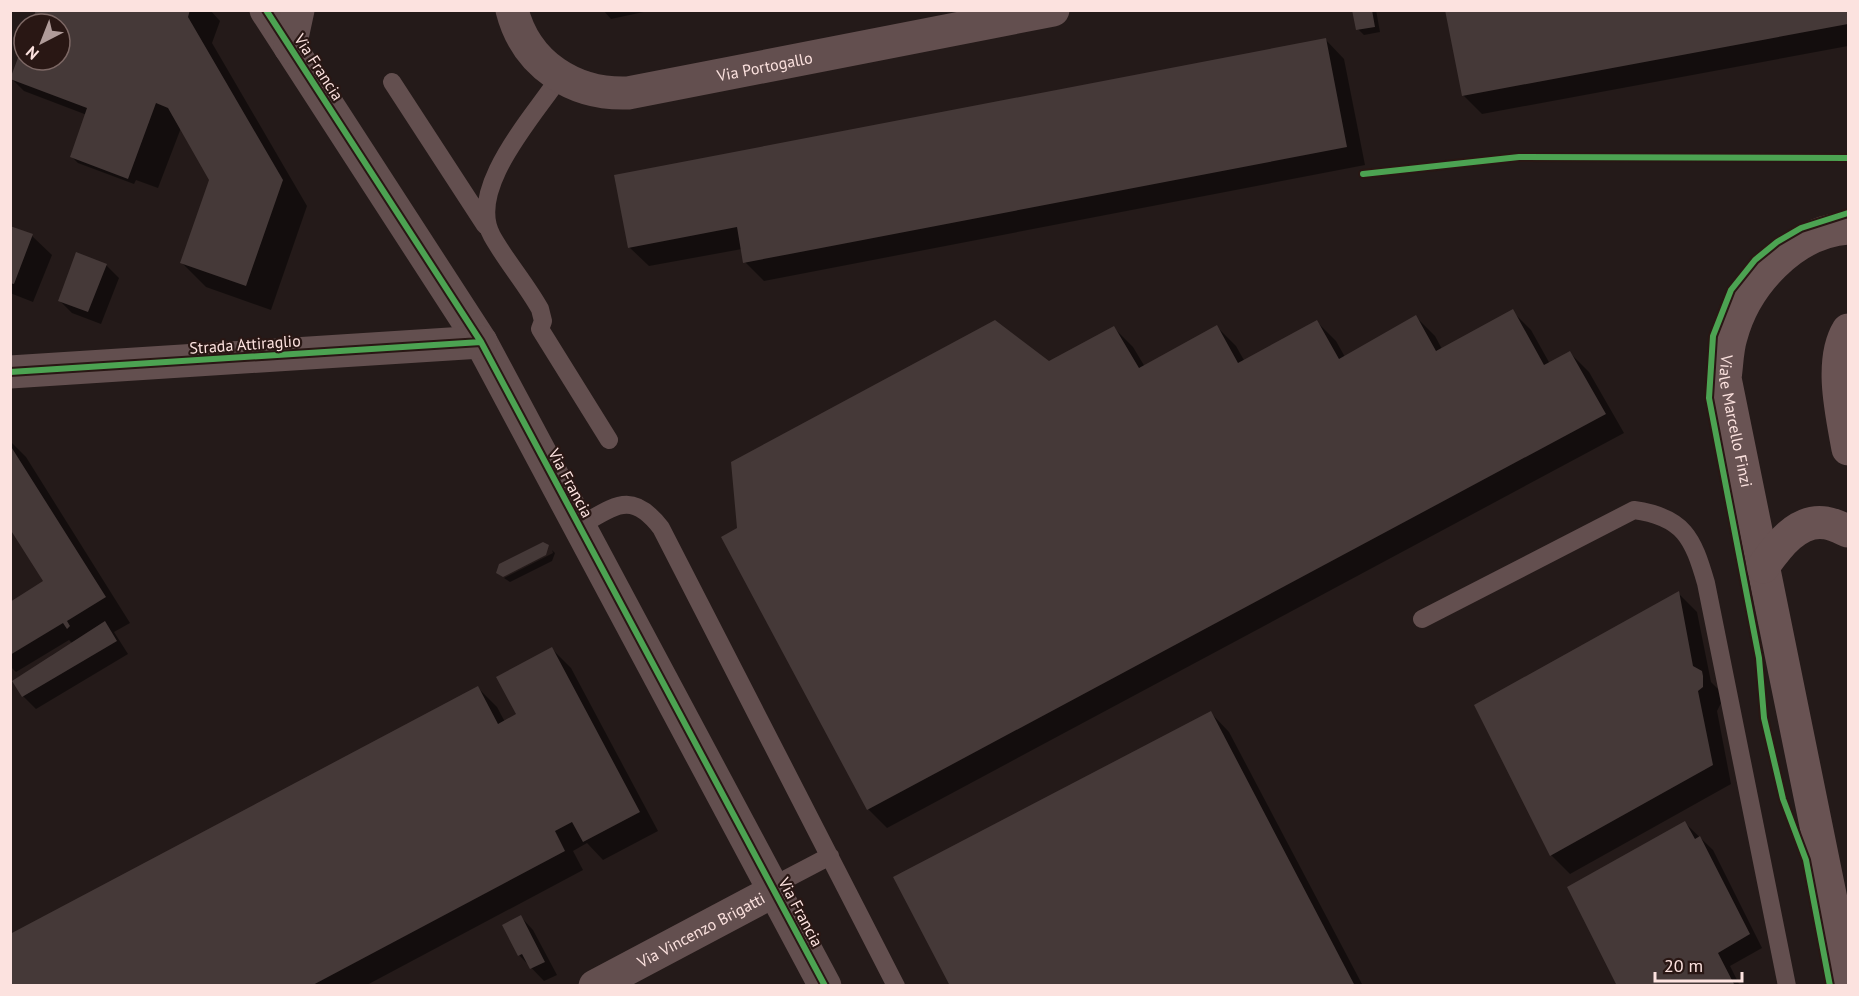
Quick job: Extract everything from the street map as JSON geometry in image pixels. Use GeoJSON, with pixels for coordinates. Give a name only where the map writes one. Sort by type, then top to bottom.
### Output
{"type":"FeatureCollection","features":[{"type":"Feature","properties":{"kind":"street","name":"Via Francia"},"geometry":{"type":"LineString","coordinates":[[266,10],[481,342],[825,986]]}},
{"type":"Feature","properties":{"kind":"street"},"geometry":{"type":"LineString","coordinates":[[290,47],[297,10]]}},
{"type":"Feature","properties":{"kind":"street","name":"Via Portogallo"},"geometry":{"type":"LineString","coordinates":[[512,10],[525,44],[560,78],[589,90],[610,93],[628,93],[1053,10]]}},
{"type":"Feature","properties":{"kind":"street","name":"Viale Marcello Finzi"},"geometry":{"type":"LineString","coordinates":[[1848,228],[1829,230],[1790,250],[1748,296],[1731,337],[1725,378],[1763,567],[1843,929],[1848,983]]}},
{"type":"Feature","properties":{"kind":"street"},"geometry":{"type":"LineString","coordinates":[[1848,330],[1842,340],[1838,396],[1848,449]]}},
{"type":"Feature","properties":{"kind":"street","name":"Strada Attiraglio"},"geometry":{"type":"LineString","coordinates":[[10,372],[481,342]]}},
{"type":"Feature","properties":{"kind":"street"},"geometry":{"type":"LineString","coordinates":[[1763,567],[1782,540],[1803,527],[1824,522],[1848,531]]}},
{"type":"Feature","properties":{"kind":"street","name":"Via Vincenzo Brigatti"},"geometry":{"type":"LineString","coordinates":[[595,986],[774,891]]}},
{"type":"Feature","properties":{"kind":"lane"},"geometry":{"type":"LineString","coordinates":[[491,234],[485,206],[489,186],[495,172],[560,78]]}},
{"type":"Feature","properties":{"kind":"lane"},"geometry":{"type":"LineString","coordinates":[[392,82],[533,297],[543,321],[540,329],[609,440]]}},
{"type":"Feature","properties":{"kind":"lane"},"geometry":{"type":"LineString","coordinates":[[579,526],[620,504],[631,503],[651,515],[661,528],[896,986]]}},
{"type":"Feature","properties":{"kind":"lane"},"geometry":{"type":"LineString","coordinates":[[1422,619],[1634,510],[1660,513],[1680,527],[1697,551],[1706,583],[1787,986]]}},
{"type":"Feature","properties":{"kind":"lane"},"geometry":{"type":"LineString","coordinates":[[774,891],[788,878],[830,856]]}},
{"type":"Feature","properties":{"kind":"building"},"geometry":{"type":"Polygon","coordinates":[[[36,10],[190,10],[188,17],[283,180],[246,286],[180,263],[209,180],[168,108],[156,103],[128,179],[70,157],[87,108],[10,79],[13,72],[72,72],[72,12],[35,12],[36,10]]]}},
{"type":"Feature","properties":{"kind":"building"},"geometry":{"type":"Polygon","coordinates":[[[1352,10],[1372,10],[1375,27],[1356,30],[1352,10]]]}},
{"type":"Feature","properties":{"kind":"building"},"geometry":{"type":"Polygon","coordinates":[[[1445,10],[1848,10],[1848,24],[1462,96],[1445,10]]]}},
{"type":"Feature","properties":{"kind":"building"},"geometry":{"type":"Polygon","coordinates":[[[1326,38],[1347,147],[743,263],[737,227],[628,248],[614,175],[1326,38]]]}},
{"type":"Feature","properties":{"kind":"building"},"geometry":{"type":"Polygon","coordinates":[[[10,226],[33,234],[14,284],[10,283],[10,226]]]}},
{"type":"Feature","properties":{"kind":"building"},"geometry":{"type":"Polygon","coordinates":[[[76,252],[107,264],[88,312],[58,301],[76,252]]]}},
{"type":"Feature","properties":{"kind":"building"},"geometry":{"type":"Polygon","coordinates":[[[1513,309],[1544,365],[1570,351],[1606,414],[867,810],[721,537],[737,528],[731,462],[995,320],[1049,361],[1114,326],[1139,368],[1217,325],[1238,363],[1317,320],[1339,359],[1416,315],[1436,351],[1513,309]]]}},
{"type":"Feature","properties":{"kind":"building"},"geometry":{"type":"Polygon","coordinates":[[[10,445],[106,597],[67,621],[70,626],[67,629],[63,623],[10,655],[10,602],[43,581],[10,529],[10,445]]]}},
{"type":"Feature","properties":{"kind":"building"},"geometry":{"type":"Polygon","coordinates":[[[543,542],[549,545],[546,555],[503,577],[496,573],[499,564],[543,542]]]}},
{"type":"Feature","properties":{"kind":"building"},"geometry":{"type":"Polygon","coordinates":[[[1679,591],[1693,666],[1702,671],[1703,676],[1703,687],[1698,691],[1713,765],[1550,856],[1474,705],[1679,591]]]}},
{"type":"Feature","properties":{"kind":"building"},"geometry":{"type":"Polygon","coordinates":[[[105,621],[117,641],[22,697],[12,681],[105,621]]]}},
{"type":"Feature","properties":{"kind":"building"},"geometry":{"type":"Polygon","coordinates":[[[552,647],[640,812],[583,842],[572,822],[555,831],[565,851],[311,986],[10,986],[10,934],[478,686],[498,724],[516,714],[496,677],[552,647]]]}},
{"type":"Feature","properties":{"kind":"building"},"geometry":{"type":"Polygon","coordinates":[[[1211,711],[1355,986],[950,986],[893,877],[1211,711]]]}},
{"type":"Feature","properties":{"kind":"building"},"geometry":{"type":"Polygon","coordinates":[[[1685,821],[1695,839],[1700,836],[1750,934],[1718,953],[1735,986],[1617,986],[1567,887],[1685,821]]]}},
{"type":"Feature","properties":{"kind":"building"},"geometry":{"type":"Polygon","coordinates":[[[521,915],[545,962],[530,969],[522,954],[518,956],[502,925],[521,915]]]}},
{"type":"Feature","properties":{"kind":"cycle path"},"geometry":{"type":"LineString","coordinates":[[266,10],[481,342],[825,986]]}},
{"type":"Feature","properties":{"kind":"cycle path"},"geometry":{"type":"LineString","coordinates":[[1363,174],[1519,157],[1848,158]]}},
{"type":"Feature","properties":{"kind":"cycle path"},"geometry":{"type":"LineString","coordinates":[[1830,986],[1806,860],[1783,799],[1764,718],[1759,658],[1709,398],[1713,336],[1731,290],[1755,260],[1777,242],[1801,228],[1848,213]]}},
{"type":"Feature","properties":{"kind":"cycle path"},"geometry":{"type":"LineString","coordinates":[[10,372],[481,342]]}}]}
